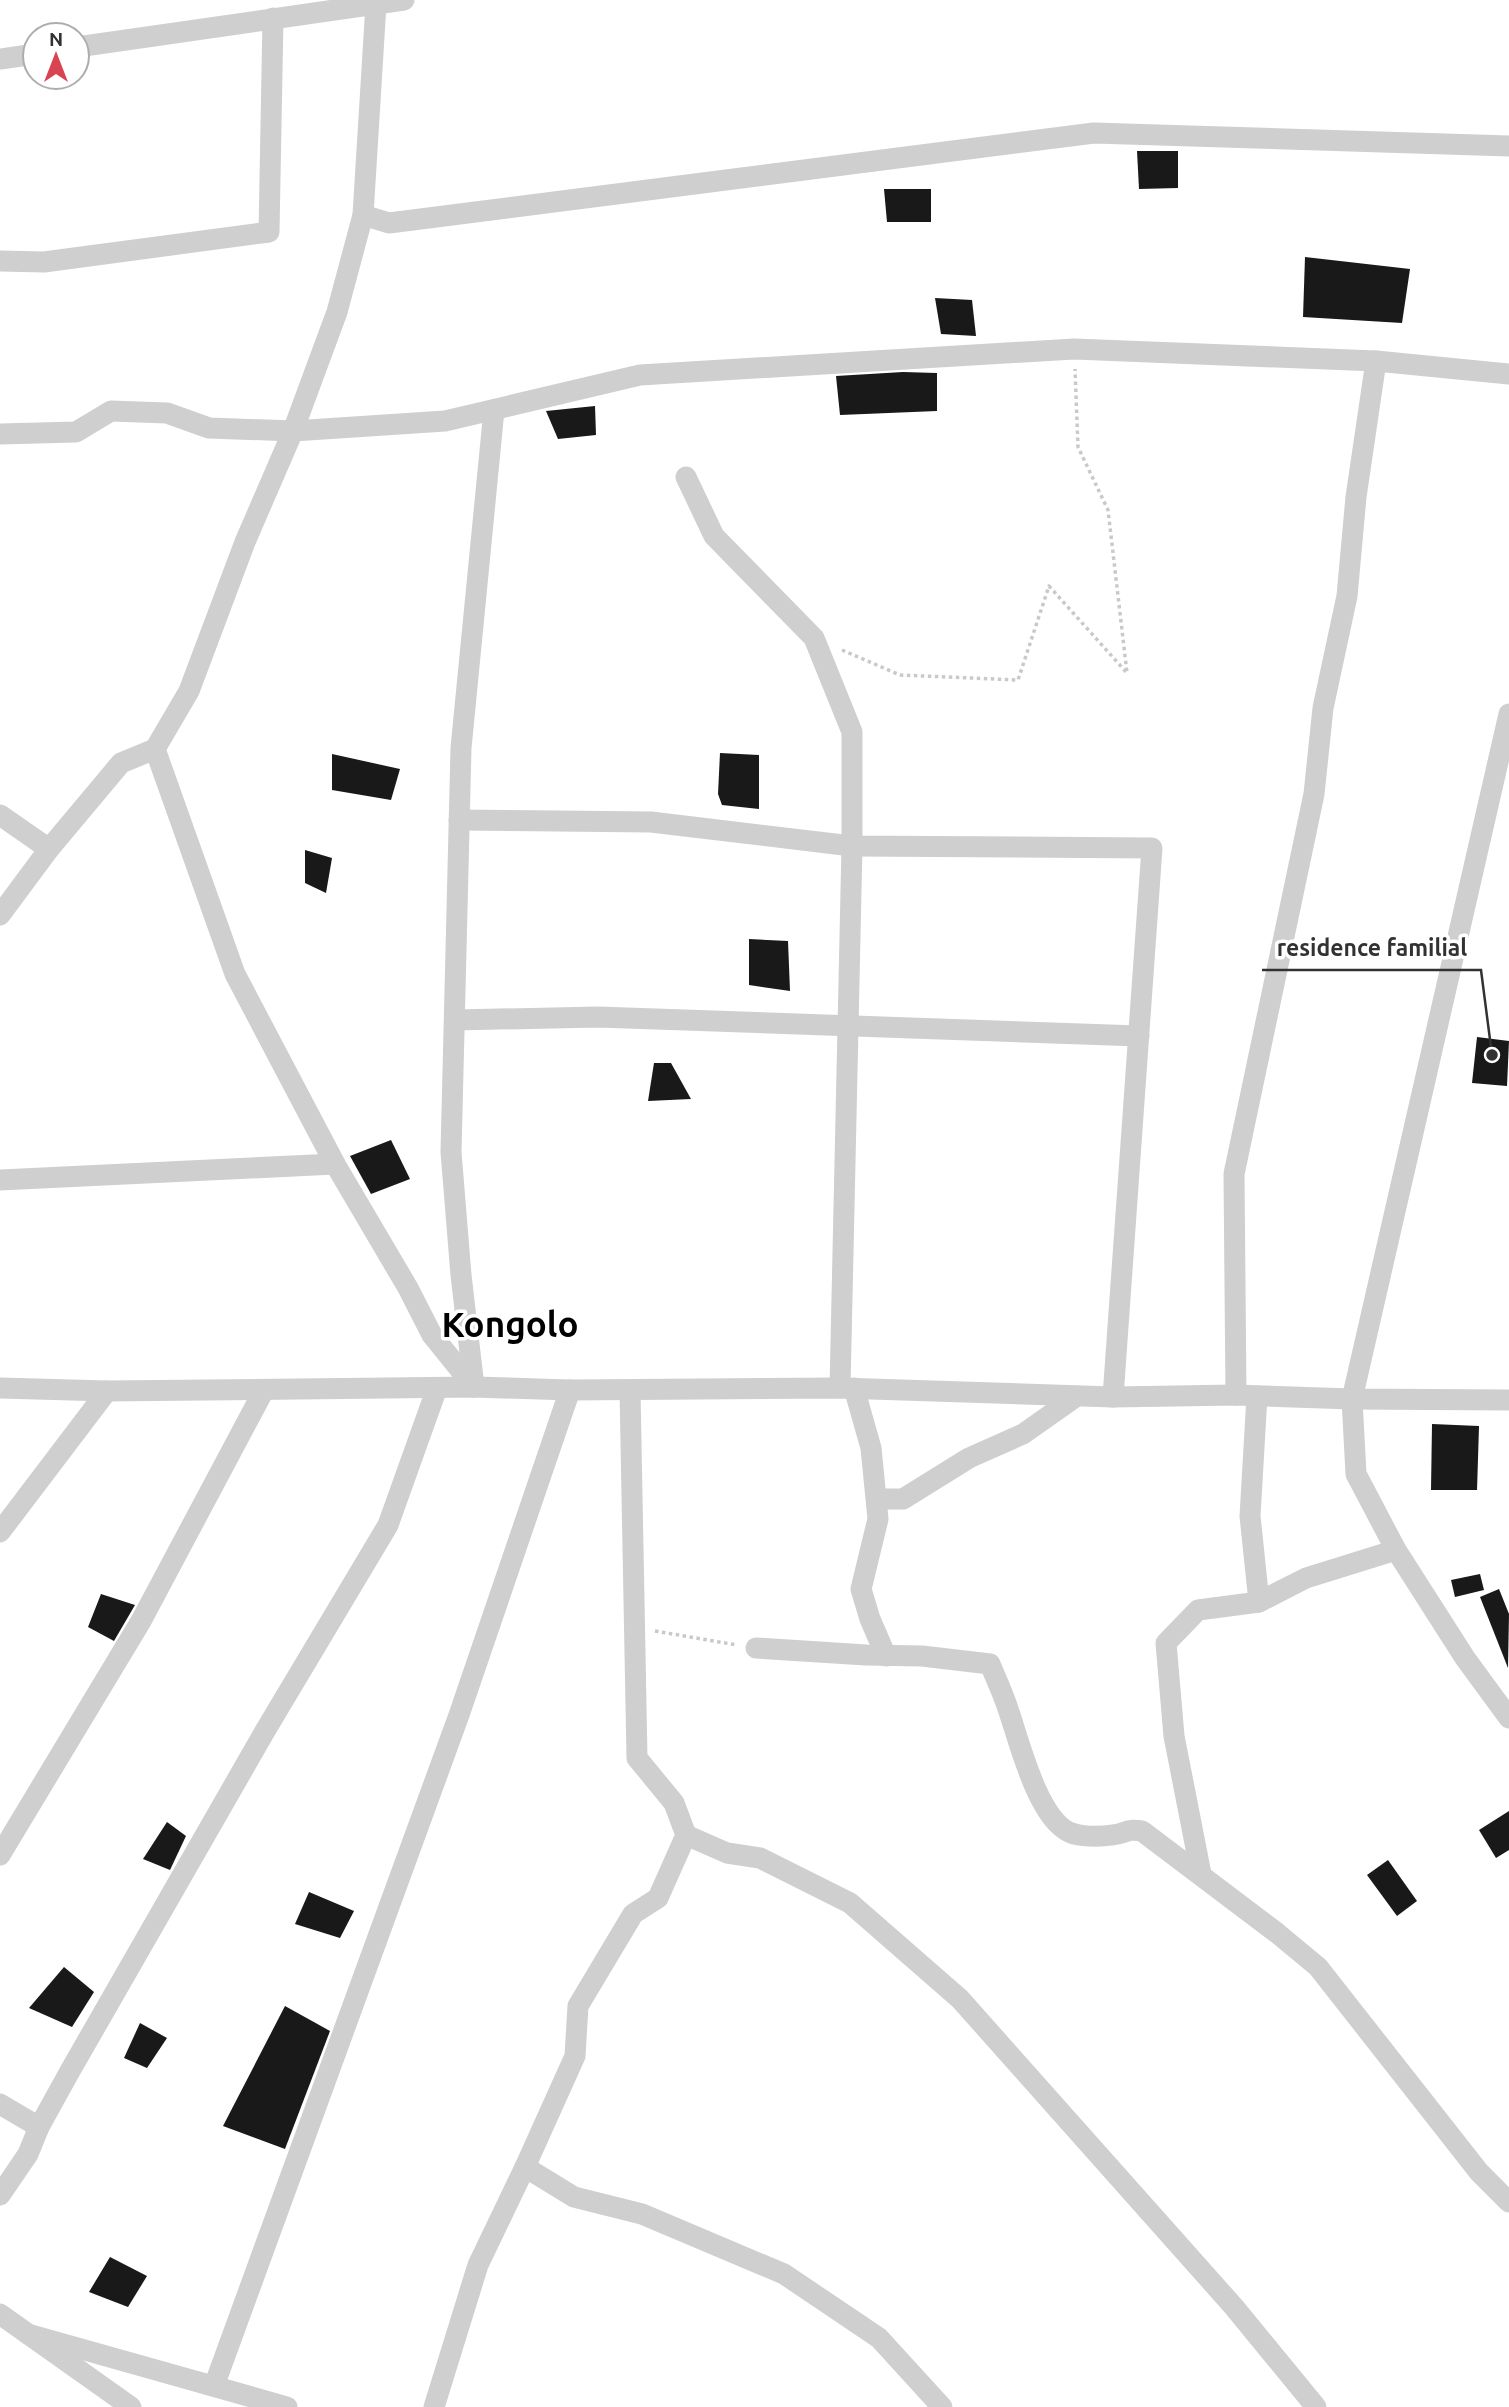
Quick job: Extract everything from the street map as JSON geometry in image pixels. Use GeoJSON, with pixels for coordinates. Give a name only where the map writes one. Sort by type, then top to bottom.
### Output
{"type":"FeatureCollection","features":[{"type":"Feature","properties":{"kind":"street"},"geometry":{"type":"LineString","coordinates":[[91,45],[404,0]]}},
{"type":"Feature","properties":{"kind":"street"},"geometry":{"type":"LineString","coordinates":[[0,915],[49,849],[121,763],[155,749],[189,691],[245,542],[293,431],[337,312],[363,215],[376,4]]}},
{"type":"Feature","properties":{"kind":"street"},"geometry":{"type":"LineString","coordinates":[[0,261],[44,262],[269,232],[273,18]]}},
{"type":"Feature","properties":{"kind":"street"},"geometry":{"type":"LineString","coordinates":[[0,59],[21,56]]}},
{"type":"Feature","properties":{"kind":"street"},"geometry":{"type":"LineString","coordinates":[[363,215],[389,223],[1094,133],[1509,146]]}},
{"type":"Feature","properties":{"kind":"street"},"geometry":{"type":"LineString","coordinates":[[0,434],[76,432],[111,411],[167,413],[209,428],[293,431],[445,421],[640,374],[1074,349],[1376,361],[1509,374]]}},
{"type":"Feature","properties":{"kind":"street"},"geometry":{"type":"LineString","coordinates":[[1259,1602],[1250,1516],[1234,1174],[1314,794],[1323,708],[1347,596],[1356,497],[1376,361]]}},
{"type":"Feature","properties":{"kind":"street"},"geometry":{"type":"LineString","coordinates":[[474,1387],[452,1152],[461,748],[494,410]]}},
{"type":"Feature","properties":{"kind":"street"},"geometry":{"type":"LineString","coordinates":[[686,477],[714,536],[814,638],[852,732],[847,1388],[871,1448],[878,1519],[861,1589],[886,1656]]}},
{"type":"Feature","properties":{"kind":"street"},"geometry":{"type":"LineString","coordinates":[[1509,714],[1352,1399],[1356,1474],[1396,1550],[1465,1658],[1509,1718]]}},
{"type":"Feature","properties":{"kind":"street"},"geometry":{"type":"LineString","coordinates":[[155,749],[235,974],[335,1164],[408,1288],[432,1335],[474,1387]]}},
{"type":"Feature","properties":{"kind":"street"},"geometry":{"type":"LineString","coordinates":[[0,815],[49,849]]}},
{"type":"Feature","properties":{"kind":"street"},"geometry":{"type":"LineString","coordinates":[[459,820],[651,822],[852,846],[1152,848],[1113,1397]]}},
{"type":"Feature","properties":{"kind":"street"},"geometry":{"type":"LineString","coordinates":[[455,1020],[598,1017],[1139,1035]]}},
{"type":"Feature","properties":{"kind":"street"},"geometry":{"type":"LineString","coordinates":[[0,1180],[335,1164]]}},
{"type":"Feature","properties":{"kind":"street"},"geometry":{"type":"LineString","coordinates":[[0,1388],[107,1391],[474,1387],[570,1390],[847,1388],[1113,1397],[1246,1395],[1509,1400]]}},
{"type":"Feature","properties":{"kind":"street"},"geometry":{"type":"LineString","coordinates":[[0,2195],[28,2154],[39,2127],[251,1755],[388,1525],[437,1388]]}},
{"type":"Feature","properties":{"kind":"street"},"geometry":{"type":"LineString","coordinates":[[0,1855],[141,1620],[264,1390]]}},
{"type":"Feature","properties":{"kind":"street"},"geometry":{"type":"LineString","coordinates":[[214,2386],[459,1715],[570,1390]]}},
{"type":"Feature","properties":{"kind":"street"},"geometry":{"type":"LineString","coordinates":[[434,2407],[478,2265],[575,2056],[578,2006],[634,1914],[658,1898],[686,1835],[674,1803],[637,1758],[630,1390]]}},
{"type":"Feature","properties":{"kind":"street"},"geometry":{"type":"LineString","coordinates":[[0,1532],[107,1391]]}},
{"type":"Feature","properties":{"kind":"street"},"geometry":{"type":"LineString","coordinates":[[877,1499],[903,1499],[969,1458],[1023,1434],[1077,1396]]}},
{"type":"Feature","properties":{"kind":"street"},"geometry":{"type":"LineString","coordinates":[[1200,1874],[1174,1736],[1167,1643],[1198,1610],[1259,1602],[1306,1578],[1396,1550]]}},
{"type":"Feature","properties":{"kind":"street"},"geometry":{"type":"LineString","coordinates":[[756,1648],[922,1656],[990,1664],[1008,1708],[1032,1782],[1051,1815],[1069,1832],[1114,1835],[1130,1828],[1142,1831],[1318,1967],[1479,2172],[1509,2202]]}},
{"type":"Feature","properties":{"kind":"street"},"geometry":{"type":"LineString","coordinates":[[686,1835],[727,1853],[760,1857],[850,1903],[960,1999],[1234,2307],[1316,2407]]}},
{"type":"Feature","properties":{"kind":"street"},"geometry":{"type":"LineString","coordinates":[[0,2104],[39,2127]]}},
{"type":"Feature","properties":{"kind":"street"},"geometry":{"type":"LineString","coordinates":[[525,2167],[574,2197],[642,2214],[784,2274],[879,2338],[942,2407]]}},
{"type":"Feature","properties":{"kind":"street"},"geometry":{"type":"LineString","coordinates":[[0,2315],[131,2407]]}},
{"type":"Feature","properties":{"kind":"street"},"geometry":{"type":"LineString","coordinates":[[28,2334],[288,2407]]}},
{"type":"Feature","properties":{"kind":"path"},"geometry":{"type":"LineString","coordinates":[[814,638],[900,675],[1018,680],[1049,586],[1127,673],[1108,509],[1078,447],[1074,349]]}},
{"type":"Feature","properties":{"kind":"path"},"geometry":{"type":"LineString","coordinates":[[634,1627],[711,1643],[756,1648]]}},
{"type":"Feature","properties":{"kind":"building"},"geometry":{"type":"Polygon","coordinates":[[[1137,151],[1178,151],[1178,188],[1139,189],[1137,151]]]}},
{"type":"Feature","properties":{"kind":"building"},"geometry":{"type":"Polygon","coordinates":[[[884,189],[931,189],[931,222],[887,222],[884,189]]]}},
{"type":"Feature","properties":{"kind":"building"},"geometry":{"type":"Polygon","coordinates":[[[1305,257],[1410,269],[1402,323],[1303,317],[1305,257]]]}},
{"type":"Feature","properties":{"kind":"building"},"geometry":{"type":"Polygon","coordinates":[[[935,298],[972,300],[976,336],[941,334],[935,298]]]}},
{"type":"Feature","properties":{"kind":"building"},"geometry":{"type":"Polygon","coordinates":[[[937,373],[937,411],[840,415],[836,376],[937,373]]]}},
{"type":"Feature","properties":{"kind":"building"},"geometry":{"type":"Polygon","coordinates":[[[595,406],[596,435],[558,439],[546,411],[595,406]]]}},
{"type":"Feature","properties":{"kind":"building"},"geometry":{"type":"Polygon","coordinates":[[[720,753],[759,755],[759,809],[722,805],[718,794],[720,753]]]}},
{"type":"Feature","properties":{"kind":"building"},"geometry":{"type":"Polygon","coordinates":[[[332,754],[400,769],[391,800],[332,790],[332,754]]]}},
{"type":"Feature","properties":{"kind":"building"},"geometry":{"type":"Polygon","coordinates":[[[305,850],[332,858],[326,893],[305,883],[305,850]]]}},
{"type":"Feature","properties":{"kind":"building"},"geometry":{"type":"Polygon","coordinates":[[[749,939],[788,941],[790,991],[749,985],[749,939]]]}},
{"type":"Feature","properties":{"kind":"building"},"geometry":{"type":"Polygon","coordinates":[[[1477,1037],[1509,1041],[1507,1086],[1472,1083],[1477,1037]]]}},
{"type":"Feature","properties":{"kind":"building"},"geometry":{"type":"Polygon","coordinates":[[[654,1063],[671,1063],[691,1099],[648,1101],[654,1063]]]}},
{"type":"Feature","properties":{"kind":"building"},"geometry":{"type":"Polygon","coordinates":[[[391,1140],[410,1179],[371,1194],[350,1156],[391,1140]]]}},
{"type":"Feature","properties":{"kind":"building"},"geometry":{"type":"Polygon","coordinates":[[[1432,1424],[1479,1426],[1477,1490],[1431,1490],[1432,1424]]]}},
{"type":"Feature","properties":{"kind":"building"},"geometry":{"type":"Polygon","coordinates":[[[1480,1574],[1484,1590],[1455,1597],[1451,1580],[1480,1574]]]}},
{"type":"Feature","properties":{"kind":"building"},"geometry":{"type":"Polygon","coordinates":[[[1499,1589],[1509,1614],[1508,1668],[1480,1597],[1499,1589]]]}},
{"type":"Feature","properties":{"kind":"building"},"geometry":{"type":"Polygon","coordinates":[[[101,1594],[135,1605],[114,1641],[88,1627],[101,1594]]]}},
{"type":"Feature","properties":{"kind":"building"},"geometry":{"type":"Polygon","coordinates":[[[1509,1811],[1509,1850],[1496,1858],[1479,1830],[1509,1811]]]}},
{"type":"Feature","properties":{"kind":"building"},"geometry":{"type":"Polygon","coordinates":[[[167,1822],[186,1836],[170,1870],[143,1859],[167,1822]]]}},
{"type":"Feature","properties":{"kind":"building"},"geometry":{"type":"Polygon","coordinates":[[[1388,1860],[1417,1901],[1397,1916],[1367,1875],[1388,1860]]]}},
{"type":"Feature","properties":{"kind":"building"},"geometry":{"type":"Polygon","coordinates":[[[309,1892],[354,1911],[340,1938],[295,1924],[309,1892]]]}},
{"type":"Feature","properties":{"kind":"building"},"geometry":{"type":"Polygon","coordinates":[[[64,1967],[94,1992],[72,2027],[29,2008],[64,1967]]]}},
{"type":"Feature","properties":{"kind":"building"},"geometry":{"type":"Polygon","coordinates":[[[285,2006],[330,2031],[285,2149],[223,2126],[285,2006]]]}},
{"type":"Feature","properties":{"kind":"building"},"geometry":{"type":"Polygon","coordinates":[[[140,2023],[167,2038],[147,2068],[124,2058],[140,2023]]]}},
{"type":"Feature","properties":{"kind":"building"},"geometry":{"type":"Polygon","coordinates":[[[110,2257],[147,2276],[128,2307],[89,2292],[110,2257]]]}},
{"type":"Feature","properties":{"kind":"place","name":"residence familial"},"geometry":{"type":"Point","coordinates":[1492,1055]}},
{"type":"Feature","properties":{"kind":"district","name":"Kongolo"},"geometry":{"type":"Point","coordinates":[510,1325]}}]}
